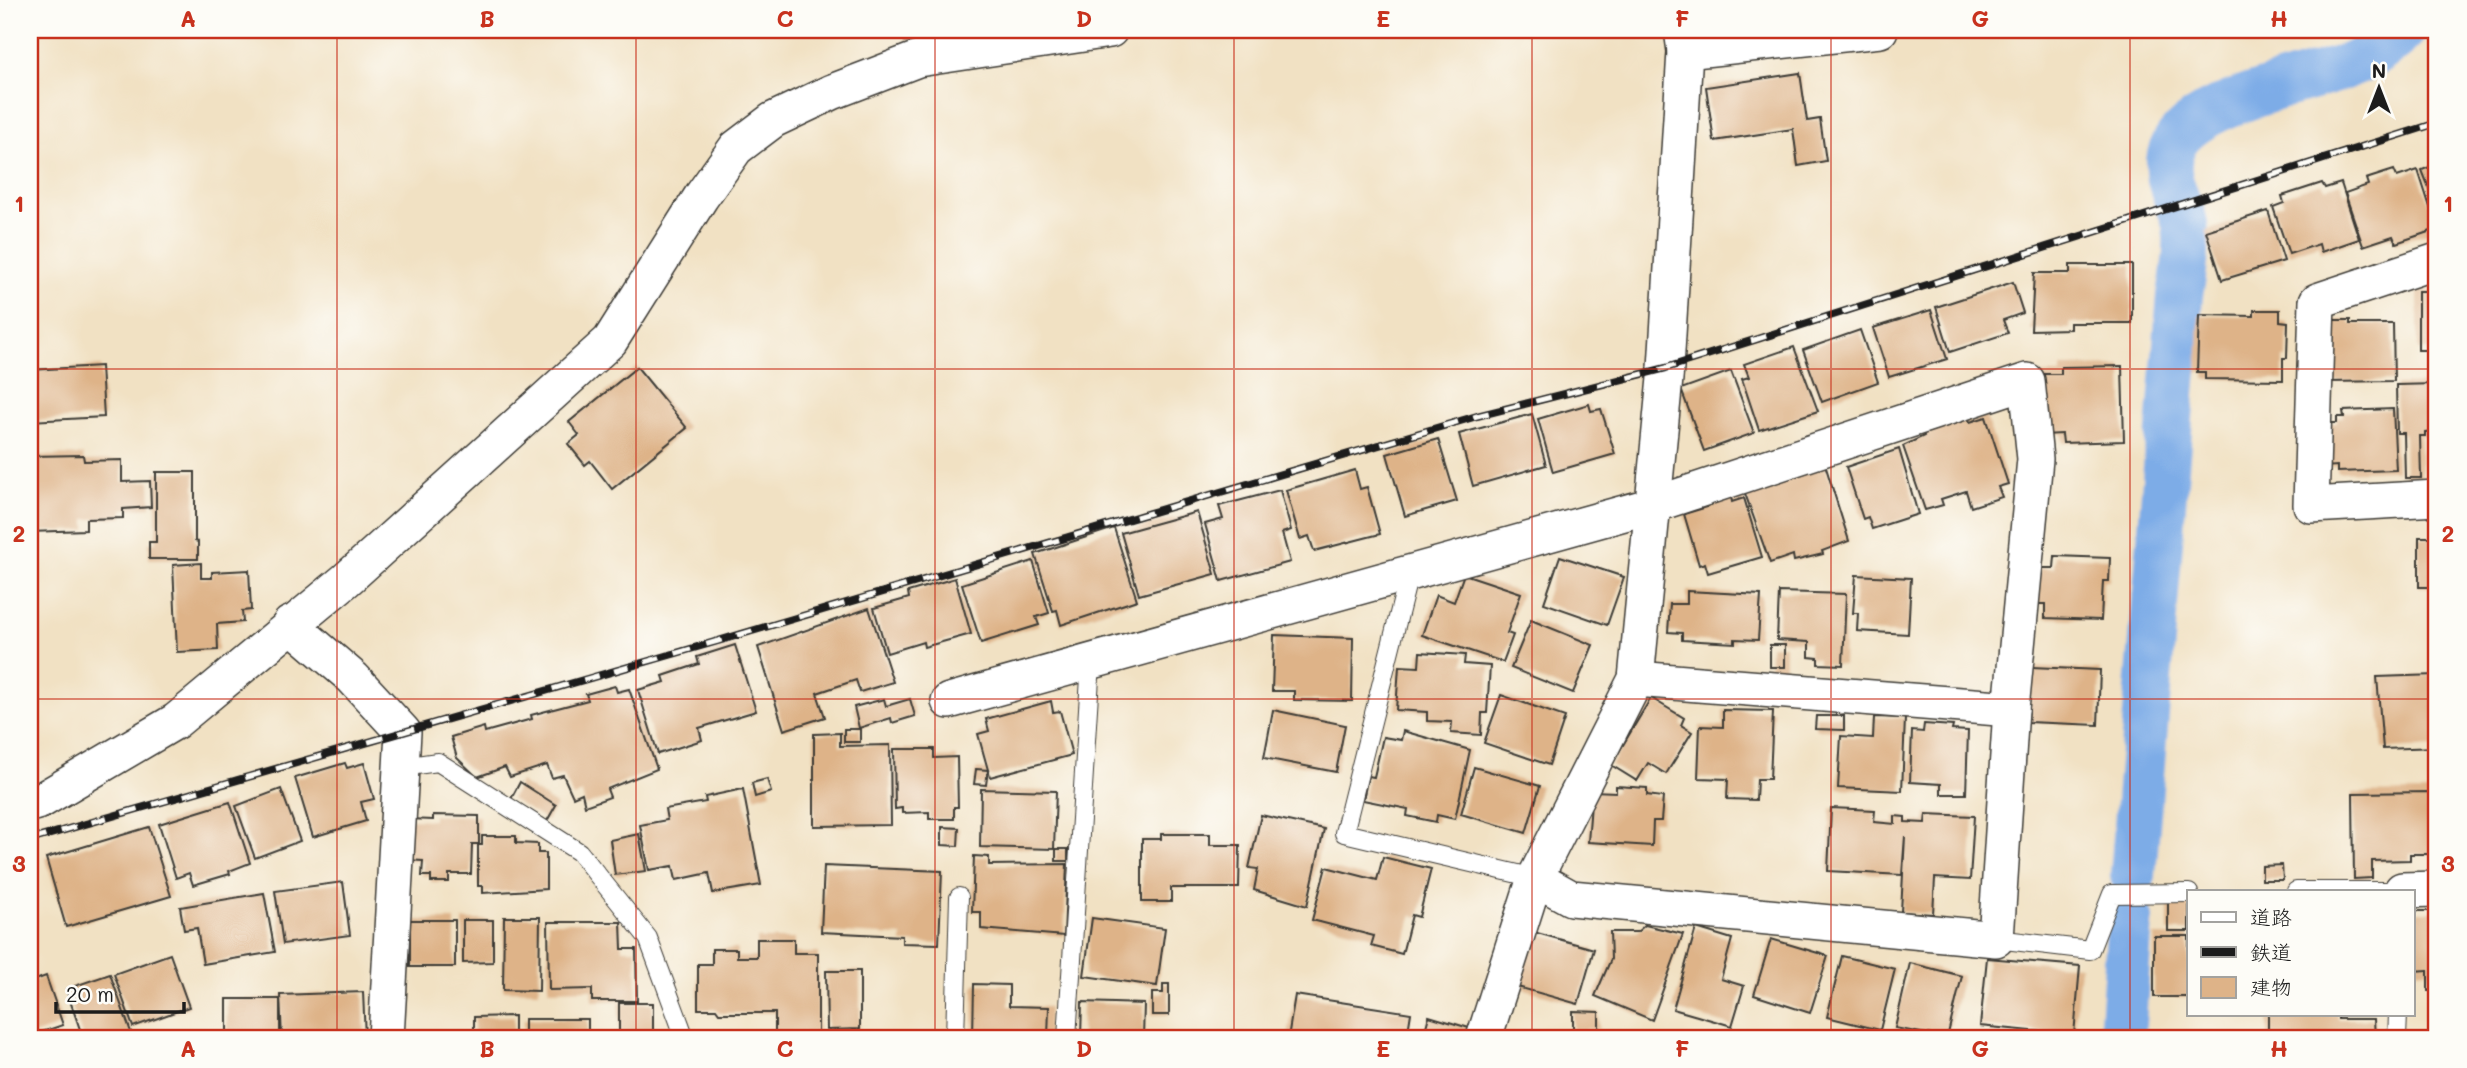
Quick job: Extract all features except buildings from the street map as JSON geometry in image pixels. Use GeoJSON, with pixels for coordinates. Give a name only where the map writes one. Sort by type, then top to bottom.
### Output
{"type":"FeatureCollection","features":[{"type":"Feature","properties":{"kind":"street"},"geometry":{"type":"LineString","coordinates":[[30,804],[40,801],[176,721],[346,580],[610,341],[701,197],[736,148],[773,120],[832,92],[918,59],[1110,30]]}},
{"type":"Feature","properties":{"kind":"street"},"geometry":{"type":"LineString","coordinates":[[1484,1038],[1535,878],[1636,679],[1666,368],[1684,40],[1880,30]]}},
{"type":"Feature","properties":{"kind":"street"},"geometry":{"type":"LineString","coordinates":[[2437,261],[2317,301],[2311,505],[2437,498]]}},
{"type":"Feature","properties":{"kind":"street"},"geometry":{"type":"LineString","coordinates":[[949,701],[1410,570],[1653,505],[2027,381],[2035,459],[2011,709],[1996,939],[1571,898],[1535,878]]}},
{"type":"Feature","properties":{"kind":"street"},"geometry":{"type":"LineString","coordinates":[[290,624],[353,678],[403,732],[386,1038]]}},
{"type":"Feature","properties":{"kind":"street"},"geometry":{"type":"LineString","coordinates":[[1636,679],[2011,709]]}},
{"type":"Feature","properties":{"kind":"street"},"geometry":{"type":"LineString","coordinates":[[2402,890],[2437,889]]}},
{"type":"Feature","properties":{"kind":"lane"},"geometry":{"type":"LineString","coordinates":[[1410,570],[1344,833],[1535,878]]}},
{"type":"Feature","properties":{"kind":"lane"},"geometry":{"type":"LineString","coordinates":[[1067,1038],[1091,662]]}},
{"type":"Feature","properties":{"kind":"lane"},"geometry":{"type":"LineString","coordinates":[[402,767],[438,762],[579,852],[648,938],[685,1038]]}},
{"type":"Feature","properties":{"kind":"lane"},"geometry":{"type":"LineString","coordinates":[[1996,939],[2090,950],[2112,894],[2187,893]]}},
{"type":"Feature","properties":{"kind":"lane"},"geometry":{"type":"LineString","coordinates":[[955,1038],[959,897]]}},
{"type":"Feature","properties":{"kind":"lane"},"geometry":{"type":"LineString","coordinates":[[2397,1038],[2398,1016]]}},
{"type":"Feature","properties":{"kind":"waterway"},"geometry":{"type":"LineString","coordinates":[[2133,875],[2180,295],[2185,266],[2185,225],[2170,179],[2170,155],[2180,136],[2198,120],[2252,96],[2360,61],[2383,48],[2403,30]]}},
{"type":"Feature","properties":{"kind":"waterway"},"geometry":{"type":"LineString","coordinates":[[2122,1038],[2130,919]]}},
{"type":"Feature","properties":{"kind":"railway"},"geometry":{"type":"LineString","coordinates":[[30,840],[718,641],[1477,416],[1666,368],[2437,123]]}}]}
